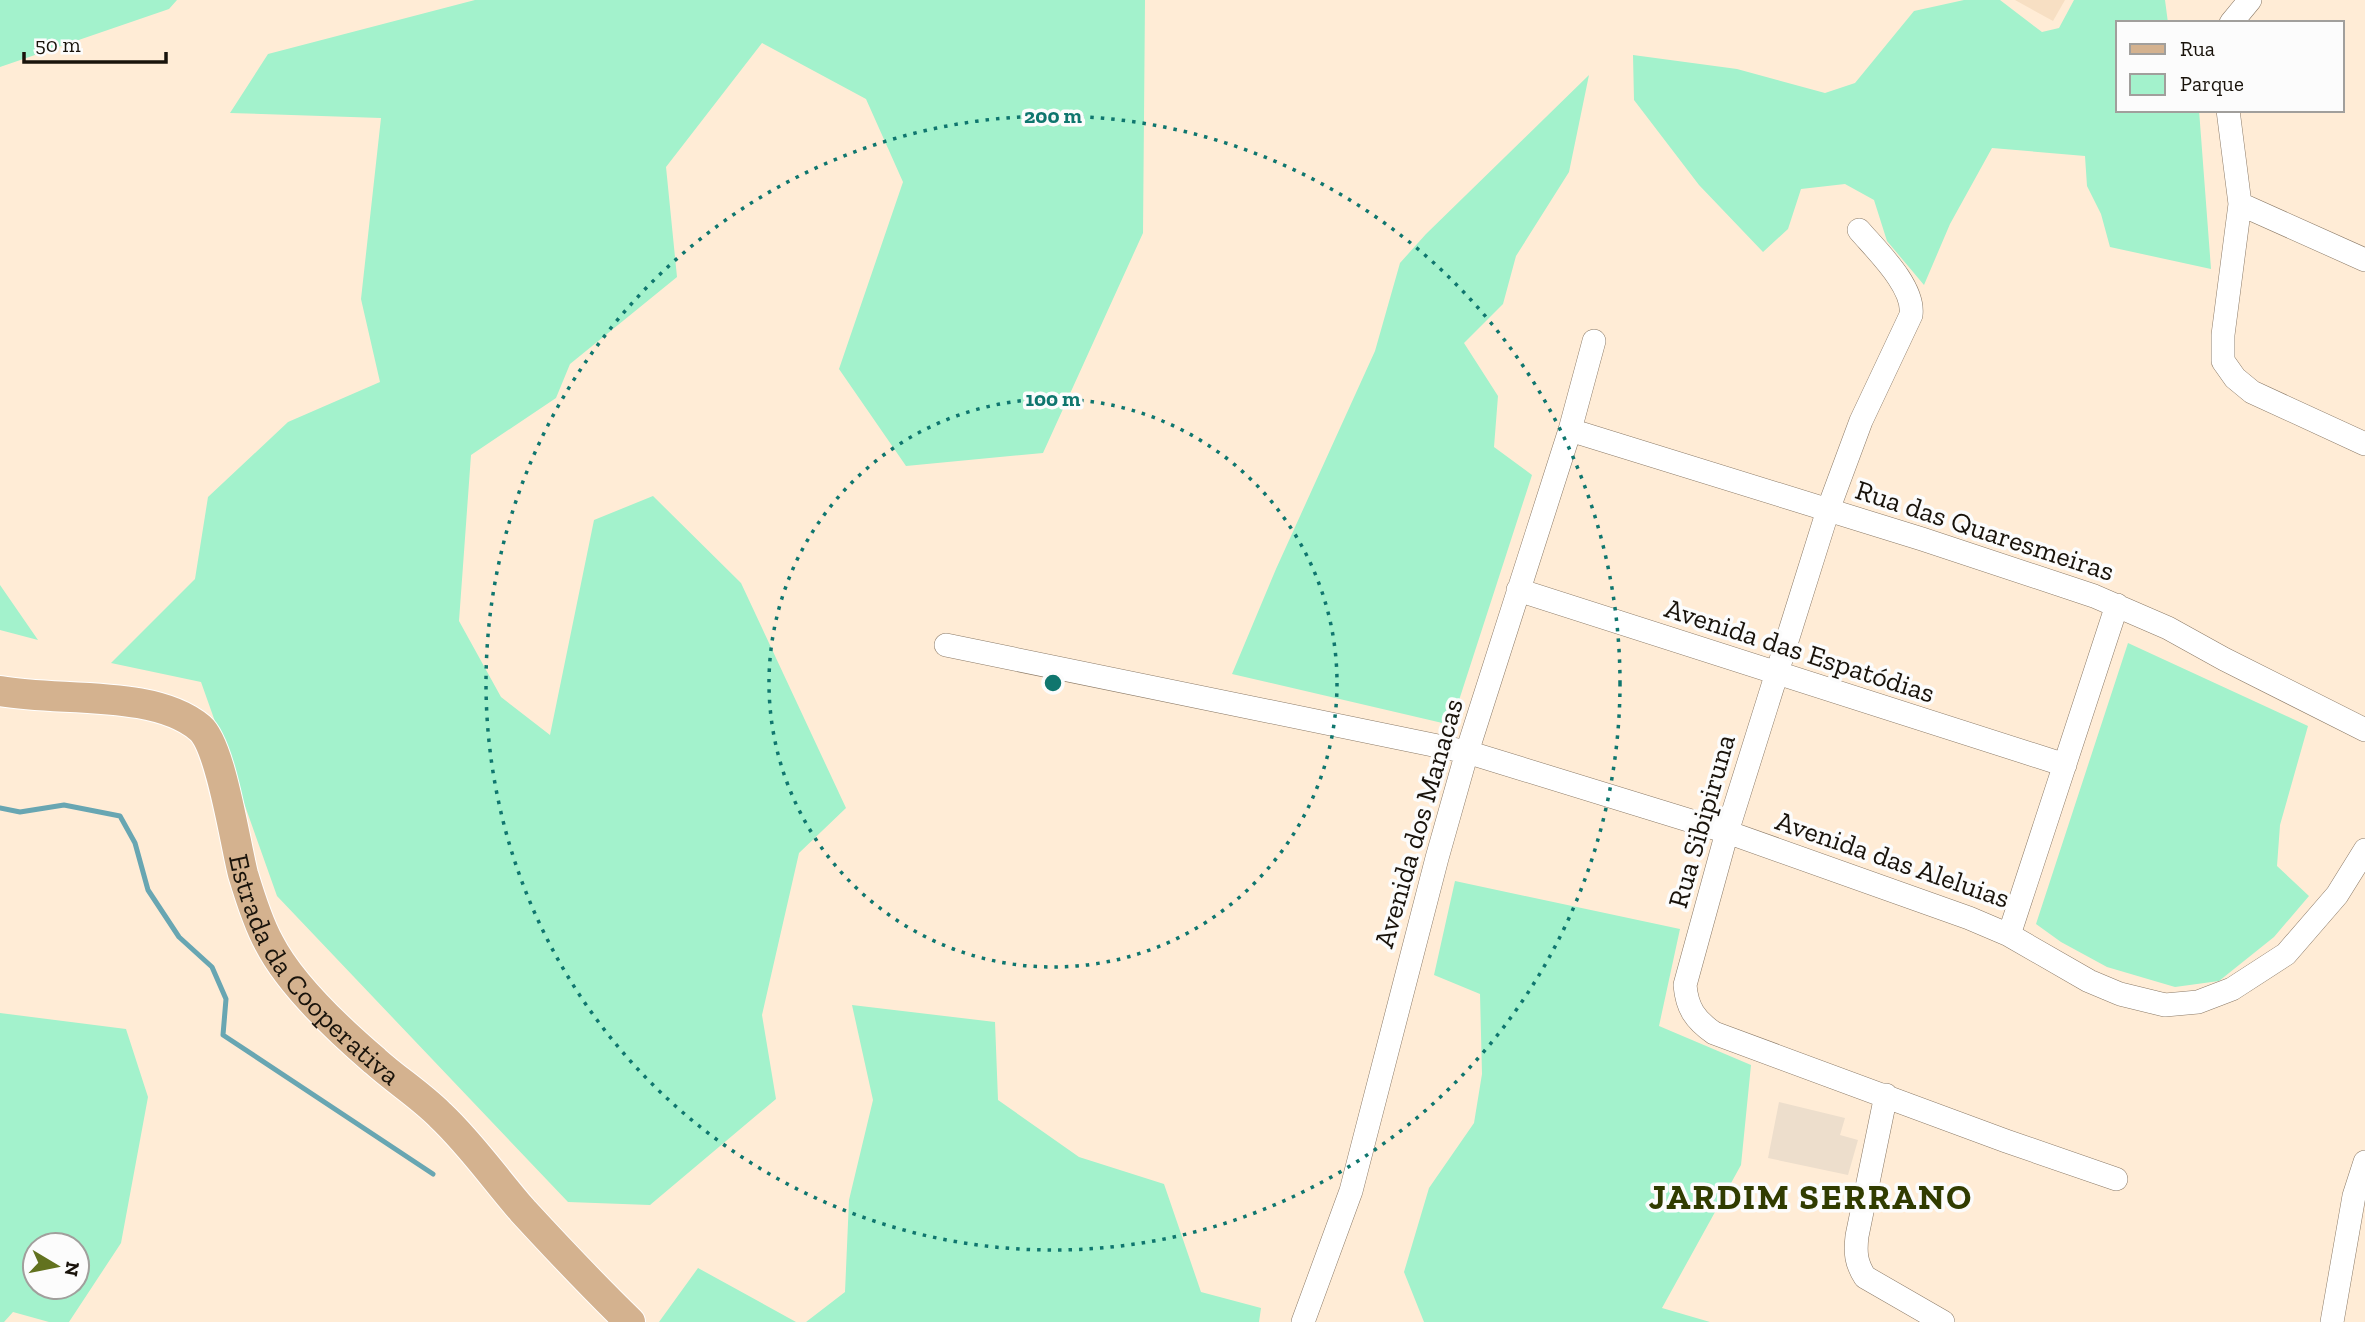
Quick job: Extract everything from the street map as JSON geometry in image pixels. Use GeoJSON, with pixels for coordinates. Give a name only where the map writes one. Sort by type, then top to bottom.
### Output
{"type":"FeatureCollection","features":[{"type":"Feature","properties":{"kind":"main road","name":"Estrada da Cooperativa"},"geometry":{"type":"LineString","coordinates":[[0,691],[28,696],[152,705],[182,715],[203,730],[219,764],[244,876],[269,943],[306,994],[374,1061],[440,1114],[522,1209],[630,1322]]}},
{"type":"Feature","properties":{"kind":"street"},"geometry":{"type":"LineString","coordinates":[[2233,21],[2250,0]]}},
{"type":"Feature","properties":{"kind":"street"},"geometry":{"type":"LineString","coordinates":[[2228,112],[2240,204],[2223,335],[2223,361],[2228,370],[2252,392],[2365,444]]}},
{"type":"Feature","properties":{"kind":"street"},"geometry":{"type":"LineString","coordinates":[[2240,204],[2365,260]]}},
{"type":"Feature","properties":{"kind":"street","name":"Rua Sibipiruna"},"geometry":{"type":"LineString","coordinates":[[1859,230],[1900,280],[1912,307],[1902,338],[1853,440],[1828,510],[1727,832],[1685,985],[1690,1010],[1699,1022],[1714,1033],[2116,1179]]}},
{"type":"Feature","properties":{"kind":"street","name":"Avenida dos Manacas"},"geometry":{"type":"LineString","coordinates":[[1303,1322],[1351,1191],[1467,752],[1570,430],[1594,341]]}},
{"type":"Feature","properties":{"kind":"street","name":"Rua das Quaresmeiras"},"geometry":{"type":"LineString","coordinates":[[1570,430],[1828,510],[2117,605],[2365,730]]}},
{"type":"Feature","properties":{"kind":"street","name":"Avenida das Espatódias"},"geometry":{"type":"LineString","coordinates":[[1518,590],[2065,765]]}},
{"type":"Feature","properties":{"kind":"street","name":"Avenida das Aleluias"},"geometry":{"type":"LineString","coordinates":[[946,645],[1467,752],[1727,832],[2009,935],[2117,605]]}},
{"type":"Feature","properties":{"kind":"street"},"geometry":{"type":"LineString","coordinates":[[2009,935],[2088,981],[2120,994],[2165,1005],[2198,1002],[2232,989],[2286,954],[2337,895],[2365,850]]}},
{"type":"Feature","properties":{"kind":"street"},"geometry":{"type":"LineString","coordinates":[[1886,1095],[1855,1254],[1865,1278],[1942,1322]]}},
{"type":"Feature","properties":{"kind":"street"},"geometry":{"type":"LineString","coordinates":[[2332,1322],[2354,1196],[2365,1162]]}},
{"type":"Feature","properties":{"kind":"shaded area"},"geometry":{"type":"Polygon","coordinates":[[[2015,0],[2065,0],[2053,21],[2015,0]]]}},
{"type":"Feature","properties":{"kind":"shaded area"},"geometry":{"type":"Polygon","coordinates":[[[1779,1102],[1845,1118],[1840,1135],[1858,1140],[1848,1175],[1768,1158],[1779,1102]]]}},
{"type":"Feature","properties":{"kind":"green space"},"geometry":{"type":"Polygon","coordinates":[[[0,0],[177,0],[169,9],[0,67],[0,0]]]}},
{"type":"Feature","properties":{"kind":"green space"},"geometry":{"type":"Polygon","coordinates":[[[475,0],[1145,0],[1143,233],[1043,453],[906,466],[839,369],[903,182],[866,99],[762,43],[666,167],[677,277],[570,364],[556,398],[471,455],[459,621],[501,697],[550,735],[594,520],[653,496],[741,583],[846,808],[799,853],[762,1015],[776,1099],[650,1205],[568,1202],[277,896],[201,682],[111,663],[195,579],[208,497],[288,422],[380,382],[361,299],[381,118],[230,113],[268,54],[475,0]]]}},
{"type":"Feature","properties":{"kind":"green space"},"geometry":{"type":"Polygon","coordinates":[[[1964,0],[2000,0],[2042,32],[2059,28],[2074,0],[2165,0],[2168,21],[2116,21],[2116,112],[2199,112],[2211,269],[2110,247],[2101,214],[2087,186],[2085,156],[1992,148],[1950,224],[1924,285],[1887,241],[1874,200],[1845,184],[1801,189],[1788,229],[1763,252],[1699,185],[1634,100],[1633,55],[1737,69],[1825,93],[1855,83],[1914,11],[1964,0]]]}},
{"type":"Feature","properties":{"kind":"green space"},"geometry":{"type":"Polygon","coordinates":[[[1589,75],[1569,172],[1516,256],[1503,304],[1464,343],[1498,396],[1494,447],[1532,475],[1451,725],[1232,674],[1276,569],[1375,351],[1400,263],[1426,234],[1589,75]]]}},
{"type":"Feature","properties":{"kind":"green space"},"geometry":{"type":"Polygon","coordinates":[[[0,585],[38,640],[0,630],[0,585]]]}},
{"type":"Feature","properties":{"kind":"green space"},"geometry":{"type":"Polygon","coordinates":[[[2128,643],[2308,726],[2280,825],[2277,866],[2309,896],[2274,937],[2219,981],[2175,987],[2107,967],[2061,942],[2036,924],[2128,643]]]}},
{"type":"Feature","properties":{"kind":"green space"},"geometry":{"type":"Polygon","coordinates":[[[1455,881],[1680,929],[1659,1026],[1751,1065],[1741,1165],[1662,1308],[1710,1322],[1424,1322],[1404,1272],[1429,1188],[1474,1123],[1482,1074],[1480,994],[1434,975],[1455,881]]]}},
{"type":"Feature","properties":{"kind":"green space"},"geometry":{"type":"Polygon","coordinates":[[[852,1005],[995,1022],[998,1100],[1079,1157],[1164,1184],[1201,1292],[1261,1308],[1259,1322],[806,1322],[845,1292],[849,1200],[873,1100],[852,1005]]]}},
{"type":"Feature","properties":{"kind":"green space"},"geometry":{"type":"Polygon","coordinates":[[[0,1013],[126,1029],[148,1097],[121,1243],[91,1289],[91,1231],[21,1231],[21,1301],[83,1301],[69,1322],[49,1322],[13,1312],[4,1322],[0,1322],[0,1013]]]}},
{"type":"Feature","properties":{"kind":"green space"},"geometry":{"type":"Polygon","coordinates":[[[698,1268],[796,1322],[659,1322],[698,1268]]]}},
{"type":"Feature","properties":{"kind":"waterway"},"geometry":{"type":"LineString","coordinates":[[0,808],[20,812],[64,805],[120,816],[135,843],[148,890],[179,937],[212,967],[226,999],[223,1035],[433,1174]]}},
{"type":"Feature","properties":{"kind":"district","name":"JARDIM SERRANO"},"geometry":{"type":"Point","coordinates":[1811,1197]}}]}
